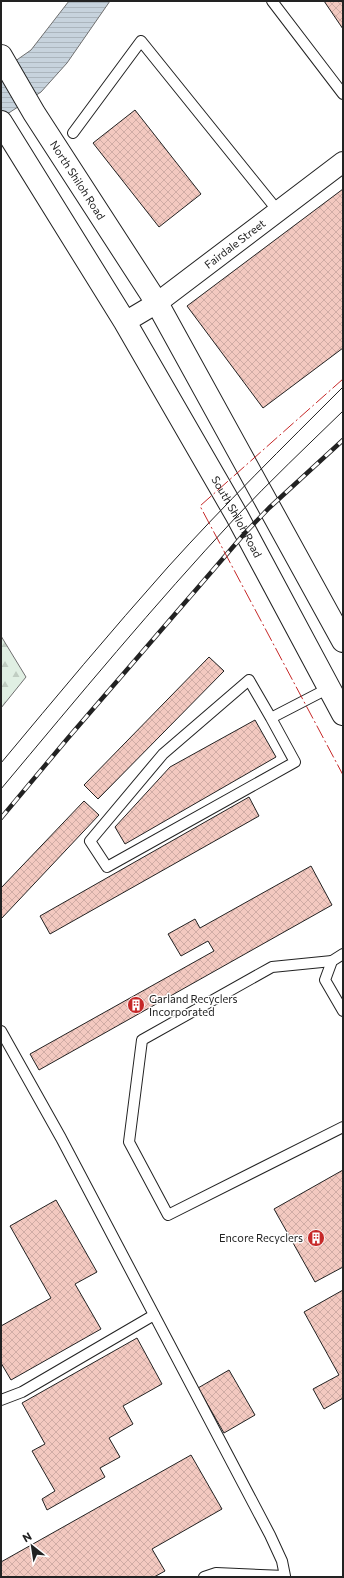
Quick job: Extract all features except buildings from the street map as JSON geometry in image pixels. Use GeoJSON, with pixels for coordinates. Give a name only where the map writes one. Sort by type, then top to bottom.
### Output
{"type":"FeatureCollection","features":[{"type":"Feature","properties":{"kind":"main road","name":"North Shiloh Road"},"geometry":{"type":"LineString","coordinates":[[1,56],[34,113],[157,303]]}},
{"type":"Feature","properties":{"kind":"main road"},"geometry":{"type":"LineString","coordinates":[[4,126],[125,322]]}},
{"type":"Feature","properties":{"kind":"main road"},"geometry":{"type":"LineString","coordinates":[[157,303],[343,641]]}},
{"type":"Feature","properties":{"kind":"main road","name":"South Shiloh Road"},"geometry":{"type":"LineString","coordinates":[[125,322],[237,516],[343,714]]}},
{"type":"Feature","properties":{"kind":"street","name":"Fairdale Street"},"geometry":{"type":"LineString","coordinates":[[125,322],[157,303],[343,162]]}},
{"type":"Feature","properties":{"kind":"lane"},"geometry":{"type":"LineString","coordinates":[[272,1],[343,94]]}},
{"type":"Feature","properties":{"kind":"lane"},"geometry":{"type":"LineString","coordinates":[[73,134],[141,40],[278,211]]}},
{"type":"Feature","properties":{"kind":"lane"},"geometry":{"type":"LineString","coordinates":[[248,680],[270,718],[295,762],[107,867],[90,841],[163,754],[248,680]]}},
{"type":"Feature","properties":{"kind":"lane"},"geometry":{"type":"LineString","coordinates":[[270,718],[329,688]]}},
{"type":"Feature","properties":{"kind":"lane"},"geometry":{"type":"LineString","coordinates":[[343,954],[332,961],[272,967],[142,1040],[129,1142],[168,1215],[343,1127]]}},
{"type":"Feature","properties":{"kind":"lane"},"geometry":{"type":"LineString","coordinates":[[332,961],[325,980],[343,1011]]}},
{"type":"Feature","properties":{"kind":"lane"},"geometry":{"type":"LineString","coordinates":[[1,1031],[61,1138],[270,1535],[282,1561],[284,1577],[216,1573],[204,1577]]}},
{"type":"Feature","properties":{"kind":"lane"},"geometry":{"type":"LineString","coordinates":[[1,1400],[22,1392],[154,1315]]}},
{"type":"Feature","properties":{"kind":"green space"},"geometry":{"type":"Polygon","coordinates":[[[1,636],[26,677],[1,708],[1,636]]]}},
{"type":"Feature","properties":{"kind":"shaded area"},"geometry":{"type":"Polygon","coordinates":[[[69,1],[110,1],[67,63],[41,92],[1,118],[1,71],[31,50],[69,1]]]}},
{"type":"Feature","properties":{"kind":"tram line"},"geometry":{"type":"LineString","coordinates":[[1,763],[168,567],[232,498],[343,387]]}},
{"type":"Feature","properties":{"kind":"tram line"},"geometry":{"type":"LineString","coordinates":[[1,789],[206,550],[262,490],[343,411]]}},
{"type":"Feature","properties":{"kind":"railway"},"geometry":{"type":"LineString","coordinates":[[1,818],[245,533],[269,508],[343,440]]}},
{"type":"Feature","properties":{"kind":"power"},"geometry":{"type":"LineString","coordinates":[[343,379],[200,506],[343,775]]}},
{"type":"Feature","properties":{"kind":"place","name":"Garland Recyclers Incorporated"},"geometry":{"type":"Point","coordinates":[136,1005]}},
{"type":"Feature","properties":{"kind":"place","name":"Encore Recyclers"},"geometry":{"type":"Point","coordinates":[316,1238]}}]}
